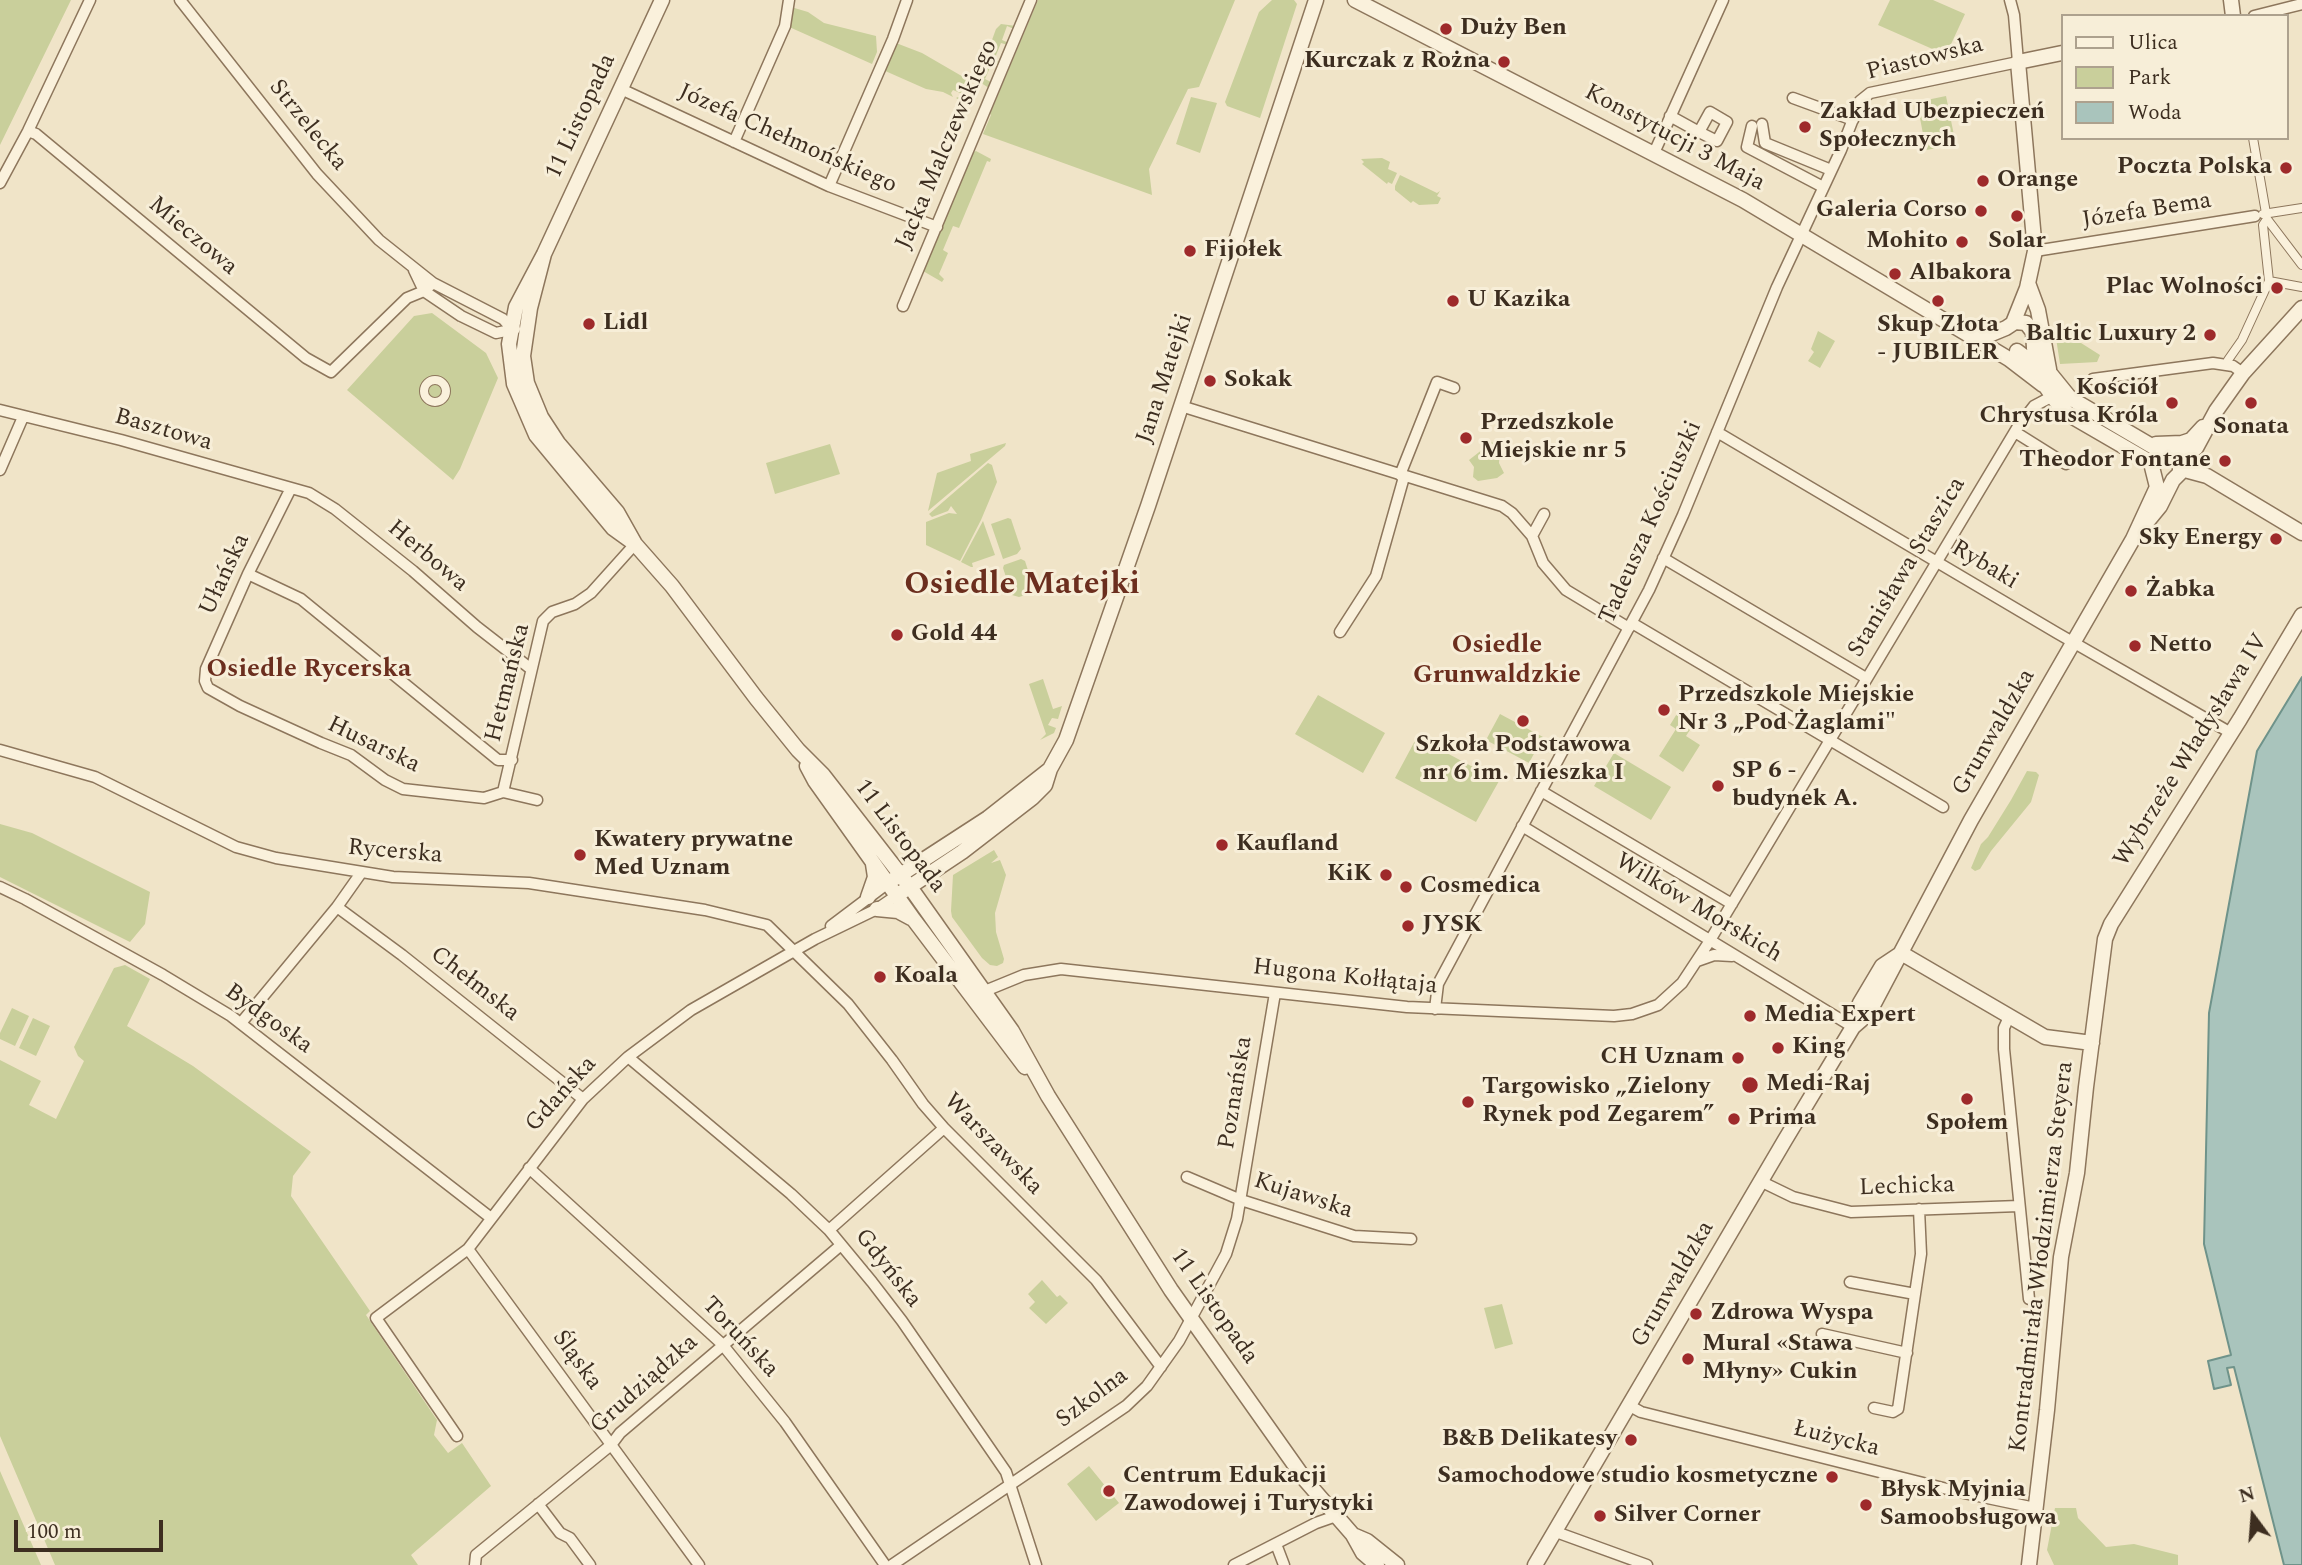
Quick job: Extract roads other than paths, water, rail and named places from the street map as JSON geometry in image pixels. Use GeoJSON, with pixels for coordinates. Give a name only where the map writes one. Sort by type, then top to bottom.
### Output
{"type":"FeatureCollection","features":[{"type":"Feature","properties":{"kind":"street"},"geometry":{"type":"LineString","coordinates":[[0,183],[28,131],[90,0]]}},
{"type":"Feature","properties":{"kind":"street","name":"Strzelecka"},"geometry":{"type":"LineString","coordinates":[[180,0],[338,198],[379,240],[413,267],[429,287],[461,316],[500,340],[509,356]]}},
{"type":"Feature","properties":{"kind":"street","name":"11 Listopada"},"geometry":{"type":"LineString","coordinates":[[662,0],[544,254],[517,305],[524,369],[536,406],[558,443],[617,512],[635,544],[672,586],[756,698],[798,750],[823,775],[901,874],[978,994]]}},
{"type":"Feature","properties":{"kind":"street"},"geometry":{"type":"LineString","coordinates":[[734,142],[785,26],[789,0]]}},
{"type":"Feature","properties":{"kind":"street"},"geometry":{"type":"LineString","coordinates":[[828,186],[893,39],[907,0]]}},
{"type":"Feature","properties":{"kind":"street","name":"Jacka Malczewskiego"},"geometry":{"type":"LineString","coordinates":[[903,306],[1031,0]]}},
{"type":"Feature","properties":{"kind":"street","name":"Jana Matejki"},"geometry":{"type":"LineString","coordinates":[[910,887],[1032,798],[1045,785],[1074,721],[1316,0]]}},
{"type":"Feature","properties":{"kind":"street","name":"Konstytucji 3 Maja"},"geometry":{"type":"LineString","coordinates":[[1355,0],[1743,200],[1987,346],[2013,350]]}},
{"type":"Feature","properties":{"kind":"street"},"geometry":{"type":"LineString","coordinates":[[1654,153],[1723,0]]}},
{"type":"Feature","properties":{"kind":"street"},"geometry":{"type":"LineString","coordinates":[[2010,0],[2014,15],[2035,251],[2027,285],[2004,339],[2013,350],[2025,357],[2047,391]]}},
{"type":"Feature","properties":{"kind":"street"},"geometry":{"type":"LineString","coordinates":[[2262,14],[2302,4]]}},
{"type":"Feature","properties":{"kind":"street","name":"Piastowska"},"geometry":{"type":"LineString","coordinates":[[1800,235],[1860,101],[1870,93],[2060,53]]}},
{"type":"Feature","properties":{"kind":"street","name":"Józefa Chełmońskiego"},"geometry":{"type":"LineString","coordinates":[[621,89],[828,186],[937,227]]}},
{"type":"Feature","properties":{"kind":"street"},"geometry":{"type":"LineString","coordinates":[[1793,97],[1853,120]]}},
{"type":"Feature","properties":{"kind":"street"},"geometry":{"type":"LineString","coordinates":[[1670,116],[1699,132]]}},
{"type":"Feature","properties":{"kind":"street"},"geometry":{"type":"LineString","coordinates":[[1823,187],[1747,147],[1757,125],[1765,143],[1831,170]]}},
{"type":"Feature","properties":{"kind":"street","name":"Mieczowa"},"geometry":{"type":"LineString","coordinates":[[28,131],[36,134],[306,358],[331,372],[407,298],[429,287]]}},
{"type":"Feature","properties":{"kind":"street"},"geometry":{"type":"LineString","coordinates":[[2228,360],[2238,348],[2269,281],[2253,140]]}},
{"type":"Feature","properties":{"kind":"street"},"geometry":{"type":"LineString","coordinates":[[2262,216],[2302,208]]}},
{"type":"Feature","properties":{"kind":"street"},"geometry":{"type":"LineString","coordinates":[[2262,216],[2302,265]]}},
{"type":"Feature","properties":{"kind":"street","name":"Józefa Bema"},"geometry":{"type":"LineString","coordinates":[[2035,251],[2262,216]]}},
{"type":"Feature","properties":{"kind":"street","name":"Tadeusza Kościuszki"},"geometry":{"type":"LineString","coordinates":[[1435,1009],[1438,984],[1630,626],[1663,558],[1800,235]]}},
{"type":"Feature","properties":{"kind":"street","name":"11 Listopada"},"geometry":{"type":"LineString","coordinates":[[544,254],[509,356],[518,396],[536,435],[612,528],[635,544]]}},
{"type":"Feature","properties":{"kind":"street"},"geometry":{"type":"LineString","coordinates":[[2269,281],[2302,286]]}},
{"type":"Feature","properties":{"kind":"street"},"geometry":{"type":"LineString","coordinates":[[2027,285],[2028,317],[2040,361],[2070,398],[2157,464],[2164,481],[2196,448],[2216,411]]}},
{"type":"Feature","properties":{"kind":"street"},"geometry":{"type":"LineString","coordinates":[[2027,285],[2038,310],[2049,369]]}},
{"type":"Feature","properties":{"kind":"street","name":"Strzelecka"},"geometry":{"type":"LineString","coordinates":[[429,287],[489,312],[519,329]]}},
{"type":"Feature","properties":{"kind":"street"},"geometry":{"type":"LineString","coordinates":[[489,312],[498,312],[517,305]]}},
{"type":"Feature","properties":{"kind":"street"},"geometry":{"type":"LineString","coordinates":[[1987,346],[2029,373],[2071,416],[2134,444],[2182,443],[2197,435],[2243,373],[2302,308]]}},
{"type":"Feature","properties":{"kind":"street"},"geometry":{"type":"LineString","coordinates":[[1963,332],[1989,335],[2009,325],[2023,322],[2032,335],[2029,348],[2013,350]]}},
{"type":"Feature","properties":{"kind":"street"},"geometry":{"type":"LineString","coordinates":[[489,331],[500,333],[519,329]]}},
{"type":"Feature","properties":{"kind":"street"},"geometry":{"type":"LineString","coordinates":[[2093,379],[2213,363],[2233,366],[2243,373]]}},
{"type":"Feature","properties":{"kind":"street"},"geometry":{"type":"LineString","coordinates":[[419,376],[427,384]]}},
{"type":"Feature","properties":{"kind":"street"},"geometry":{"type":"LineString","coordinates":[[1340,632],[1376,576],[1402,476],[1437,382],[1454,388]]}},
{"type":"Feature","properties":{"kind":"street","name":"Stanisława Staszica"},"geometry":{"type":"LineString","coordinates":[[1709,942],[2015,432],[2047,391]]}},
{"type":"Feature","properties":{"kind":"street"},"geometry":{"type":"LineString","coordinates":[[1181,407],[1502,506],[1512,513],[1532,538],[1543,563],[1566,590],[1943,807]]}},
{"type":"Feature","properties":{"kind":"street","name":"Basztowa"},"geometry":{"type":"LineString","coordinates":[[0,410],[121,440],[291,488]]}},
{"type":"Feature","properties":{"kind":"street"},"geometry":{"type":"LineString","coordinates":[[0,470],[23,417]]}},
{"type":"Feature","properties":{"kind":"street","name":"Rybaki"},"geometry":{"type":"LineString","coordinates":[[1717,432],[2231,733]]}},
{"type":"Feature","properties":{"kind":"street"},"geometry":{"type":"LineString","coordinates":[[2015,432],[2066,464]]}},
{"type":"Feature","properties":{"kind":"street"},"geometry":{"type":"LineString","coordinates":[[2134,444],[2148,484],[2150,501]]}},
{"type":"Feature","properties":{"kind":"street"},"geometry":{"type":"LineString","coordinates":[[2157,464],[2173,453],[2178,469]]}},
{"type":"Feature","properties":{"kind":"street","name":"Grunwaldzka"},"geometry":{"type":"LineString","coordinates":[[1535,1565],[1853,1027],[1860,1003],[1882,965],[1901,953],[1971,820],[2080,645],[2157,487],[2157,464]]}},
{"type":"Feature","properties":{"kind":"street"},"geometry":{"type":"LineString","coordinates":[[2178,469],[2207,477],[2302,533]]}},
{"type":"Feature","properties":{"kind":"street","name":"Grunwaldzka"},"geometry":{"type":"LineString","coordinates":[[2133,539],[2160,506],[2178,469]]}},
{"type":"Feature","properties":{"kind":"street","name":"Ułańska"},"geometry":{"type":"LineString","coordinates":[[205,681],[206,669],[248,574],[291,488]]}},
{"type":"Feature","properties":{"kind":"street","name":"Herbowa"},"geometry":{"type":"LineString","coordinates":[[291,488],[309,493],[335,509],[531,669]]}},
{"type":"Feature","properties":{"kind":"street"},"geometry":{"type":"LineString","coordinates":[[1532,538],[1544,514]]}},
{"type":"Feature","properties":{"kind":"street","name":"Hetmańska"},"geometry":{"type":"LineString","coordinates":[[503,792],[543,621],[552,611],[575,604],[591,593],[635,544]]}},
{"type":"Feature","properties":{"kind":"street"},"geometry":{"type":"LineString","coordinates":[[1663,558],[1866,678]]}},
{"type":"Feature","properties":{"kind":"street"},"geometry":{"type":"LineString","coordinates":[[248,574],[301,599],[498,760],[512,760]]}},
{"type":"Feature","properties":{"kind":"street","name":"Wybrzeże Władysława IV"},"geometry":{"type":"LineString","coordinates":[[2092,1043],[2105,939],[2120,910],[2302,615]]}},
{"type":"Feature","properties":{"kind":"street","name":"Husarska"},"geometry":{"type":"LineString","coordinates":[[205,681],[208,688],[240,706],[351,754],[385,780],[403,789],[484,798],[503,792],[537,800]]}},
{"type":"Feature","properties":{"kind":"street","name":"Rycerska"},"geometry":{"type":"LineString","coordinates":[[0,750],[95,777],[191,826],[252,852],[361,873],[529,883],[705,910],[767,925],[795,951]]}},
{"type":"Feature","properties":{"kind":"street","name":"11 Listopada"},"geometry":{"type":"LineString","coordinates":[[798,750],[815,781],[914,920],[1021,1045],[1048,1096],[1191,1319],[1306,1481],[1353,1535],[1363,1553],[1377,1565]]}},
{"type":"Feature","properties":{"kind":"street","name":"Jana Matejki"},"geometry":{"type":"LineString","coordinates":[[888,883],[988,818],[1051,769]]}},
{"type":"Feature","properties":{"kind":"street","name":"Wilków Morskich"},"geometry":{"type":"LineString","coordinates":[[1541,791],[1732,904]]}},
{"type":"Feature","properties":{"kind":"street","name":"Wilków Morskich"},"geometry":{"type":"LineString","coordinates":[[1522,826],[1853,1027]]}},
{"type":"Feature","properties":{"kind":"street"},"geometry":{"type":"LineString","coordinates":[[885,854],[896,860],[921,861]]}},
{"type":"Feature","properties":{"kind":"street"},"geometry":{"type":"LineString","coordinates":[[873,863],[875,877],[872,903],[898,911],[914,920]]}},
{"type":"Feature","properties":{"kind":"street"},"geometry":{"type":"LineString","coordinates":[[241,1023],[337,907],[361,873]]}},
{"type":"Feature","properties":{"kind":"street"},"geometry":{"type":"LineString","coordinates":[[927,911],[924,887],[930,873]]}},
{"type":"Feature","properties":{"kind":"street","name":"Gdańska"},"geometry":{"type":"LineString","coordinates":[[872,903],[888,883]]}},
{"type":"Feature","properties":{"kind":"street","name":"Bydgoska"},"geometry":{"type":"LineString","coordinates":[[0,887],[163,975],[241,1023],[491,1218]]}},
{"type":"Feature","properties":{"kind":"street","name":"Gdańska"},"geometry":{"type":"LineString","coordinates":[[457,1436],[376,1318],[468,1250],[583,1099],[628,1057],[691,1010],[795,951],[872,903],[897,896],[910,887]]}},
{"type":"Feature","properties":{"kind":"street","name":"Chełmska"},"geometry":{"type":"LineString","coordinates":[[337,907],[402,955],[583,1099]]}},
{"type":"Feature","properties":{"kind":"street","name":"Hugona Kołłątaja"},"geometry":{"type":"LineString","coordinates":[[978,994],[1024,975],[1061,968],[1435,1009],[1615,1016],[1647,1010],[1665,1000],[1682,983],[1709,942]]}},
{"type":"Feature","properties":{"kind":"street","name":"Warszawska"},"geometry":{"type":"LineString","coordinates":[[795,951],[848,1004],[944,1128],[1096,1280],[1161,1367]]}},
{"type":"Feature","properties":{"kind":"street","name":"Kontradmirała Włodzimierza Steyera"},"geometry":{"type":"LineString","coordinates":[[1901,953],[2009,1017],[2054,1040],[2092,1043],[2077,1173],[2061,1257],[2029,1565]]}},
{"type":"Feature","properties":{"kind":"street"},"geometry":{"type":"LineString","coordinates":[[1697,961],[1714,955],[1735,957]]}},
{"type":"Feature","properties":{"kind":"street","name":"Poznańska"},"geometry":{"type":"LineString","coordinates":[[1241,1200],[1275,993]]}},
{"type":"Feature","properties":{"kind":"street","name":"Kontradmirała Włodzimierza Steyera"},"geometry":{"type":"LineString","coordinates":[[2009,1017],[2004,1028],[2004,1049],[2029,1300]]}},
{"type":"Feature","properties":{"kind":"street","name":"Gdyńska"},"geometry":{"type":"LineString","coordinates":[[628,1057],[720,1133],[829,1230],[918,1343],[1006,1472],[1036,1565]]}},
{"type":"Feature","properties":{"kind":"street"},"geometry":{"type":"LineString","coordinates":[[829,1230],[944,1128]]}},
{"type":"Feature","properties":{"kind":"street","name":"Toruńska"},"geometry":{"type":"LineString","coordinates":[[529,1168],[722,1344],[785,1422],[885,1565]]}},
{"type":"Feature","properties":{"kind":"street","name":"Kujawska"},"geometry":{"type":"LineString","coordinates":[[1186,1177],[1241,1200],[1354,1236],[1411,1239]]}},
{"type":"Feature","properties":{"kind":"street","name":"Lechicka"},"geometry":{"type":"LineString","coordinates":[[1760,1181],[1793,1197],[1851,1212],[2019,1206]]}},
{"type":"Feature","properties":{"kind":"street","name":"Szkolna"},"geometry":{"type":"LineString","coordinates":[[891,1565],[1126,1406],[1147,1386],[1191,1319],[1226,1254],[1241,1200]]}},
{"type":"Feature","properties":{"kind":"street"},"geometry":{"type":"LineString","coordinates":[[1874,1408],[1893,1412],[1898,1409],[1920,1254],[1919,1209]]}},
{"type":"Feature","properties":{"kind":"street","name":"Grudziądzka"},"geometry":{"type":"LineString","coordinates":[[475,1560],[611,1445],[620,1433],[722,1344],[841,1245]]}},
{"type":"Feature","properties":{"kind":"street","name":"Śląska"},"geometry":{"type":"LineString","coordinates":[[468,1250],[699,1565]]}},
{"type":"Feature","properties":{"kind":"street"},"geometry":{"type":"LineString","coordinates":[[1850,1282],[1915,1294]]}},
{"type":"Feature","properties":{"kind":"street"},"geometry":{"type":"LineString","coordinates":[[1822,1334],[1907,1353]]}},
{"type":"Feature","properties":{"kind":"street","name":"Łużycka"},"geometry":{"type":"LineString","coordinates":[[1630,1406],[1641,1412],[1969,1495],[2035,1508]]}},
{"type":"Feature","properties":{"kind":"street"},"geometry":{"type":"LineString","coordinates":[[538,1504],[560,1533],[570,1538],[590,1565]]}},
{"type":"Feature","properties":{"kind":"street"},"geometry":{"type":"LineString","coordinates":[[1234,1565],[1316,1523],[1336,1516]]}},
{"type":"Feature","properties":{"kind":"street"},"geometry":{"type":"LineString","coordinates":[[1556,1532],[1647,1565]]}},
{"type":"Feature","properties":{"kind":"street","name":"11 Listopada"},"geometry":{"type":"LineString","coordinates":[[1353,1535],[1367,1541],[1397,1565]]}},
{"type":"Feature","properties":{"kind":"street"},"geometry":{"type":"LineString","coordinates":[[1276,1544],[1284,1565]]}},
{"type":"Feature","properties":{"kind":"water"},"geometry":{"type":"Polygon","coordinates":[[[2302,677],[2302,1565],[2284,1565],[2234,1367],[2227,1368],[2231,1385],[2214,1389],[2208,1361],[2231,1355],[2204,1244],[2209,1013],[2257,751],[2302,677]]]}},
{"type":"Feature","properties":{"kind":"place","name":"Duży Ben"},"geometry":{"type":"Point","coordinates":[1446,29]}},
{"type":"Feature","properties":{"kind":"place","name":"Kurczak z Rożna"},"geometry":{"type":"Point","coordinates":[1504,62]}},
{"type":"Feature","properties":{"kind":"place","name":"Zakład Ubezpieczeń Społecznych"},"geometry":{"type":"Point","coordinates":[1805,127]}},
{"type":"Feature","properties":{"kind":"place","name":"Poczta Polska"},"geometry":{"type":"Point","coordinates":[2286,168]}},
{"type":"Feature","properties":{"kind":"place","name":"Orange"},"geometry":{"type":"Point","coordinates":[1983,181]}},
{"type":"Feature","properties":{"kind":"place","name":"Galeria Corso"},"geometry":{"type":"Point","coordinates":[1981,211]}},
{"type":"Feature","properties":{"kind":"place","name":"Solar"},"geometry":{"type":"Point","coordinates":[2017,216]}},
{"type":"Feature","properties":{"kind":"place","name":"Mohito"},"geometry":{"type":"Point","coordinates":[1962,242]}},
{"type":"Feature","properties":{"kind":"place","name":"Fijołek"},"geometry":{"type":"Point","coordinates":[1190,251]}},
{"type":"Feature","properties":{"kind":"place","name":"Albakora"},"geometry":{"type":"Point","coordinates":[1895,274]}},
{"type":"Feature","properties":{"kind":"place","name":"Plac Wolności"},"geometry":{"type":"Point","coordinates":[2277,288]}},
{"type":"Feature","properties":{"kind":"place","name":"U Kazika"},"geometry":{"type":"Point","coordinates":[1453,301]}},
{"type":"Feature","properties":{"kind":"place","name":"Skup Złota - JUBILER"},"geometry":{"type":"Point","coordinates":[1938,301]}},
{"type":"Feature","properties":{"kind":"place","name":"Lidl"},"geometry":{"type":"Point","coordinates":[589,324]}},
{"type":"Feature","properties":{"kind":"place","name":"Baltic Luxury 2"},"geometry":{"type":"Point","coordinates":[2210,335]}},
{"type":"Feature","properties":{"kind":"place","name":"Sokak"},"geometry":{"type":"Point","coordinates":[1210,381]}},
{"type":"Feature","properties":{"kind":"place","name":"Kościół Chrystusa Króla"},"geometry":{"type":"Point","coordinates":[2172,403]}},
{"type":"Feature","properties":{"kind":"place","name":"Sonata"},"geometry":{"type":"Point","coordinates":[2251,403]}},
{"type":"Feature","properties":{"kind":"place","name":"Przedszkole Miejskie nr 5"},"geometry":{"type":"Point","coordinates":[1466,438]}},
{"type":"Feature","properties":{"kind":"place","name":"Theodor Fontane"},"geometry":{"type":"Point","coordinates":[2225,461]}},
{"type":"Feature","properties":{"kind":"place","name":"Sky Energy"},"geometry":{"type":"Point","coordinates":[2276,539]}},
{"type":"Feature","properties":{"kind":"place","name":"Żabka"},"geometry":{"type":"Point","coordinates":[2131,591]}},
{"type":"Feature","properties":{"kind":"place","name":"Gold 44"},"geometry":{"type":"Point","coordinates":[897,635]}},
{"type":"Feature","properties":{"kind":"place","name":"Netto"},"geometry":{"type":"Point","coordinates":[2135,646]}},
{"type":"Feature","properties":{"kind":"place","name":"Przedszkole Miejskie Nr 3 „Pod Żaglami\""},"geometry":{"type":"Point","coordinates":[1664,710]}},
{"type":"Feature","properties":{"kind":"place","name":"Szkoła Podstawowa nr 6 im. Mieszka I"},"geometry":{"type":"Point","coordinates":[1523,721]}},
{"type":"Feature","properties":{"kind":"place","name":"SP 6 - budynek A."},"geometry":{"type":"Point","coordinates":[1718,786]}},
{"type":"Feature","properties":{"kind":"place","name":"Kaufland"},"geometry":{"type":"Point","coordinates":[1222,845]}},
{"type":"Feature","properties":{"kind":"place","name":"Kwatery prywatne Med Uznam"},"geometry":{"type":"Point","coordinates":[580,855]}},
{"type":"Feature","properties":{"kind":"place","name":"KiK"},"geometry":{"type":"Point","coordinates":[1386,875]}},
{"type":"Feature","properties":{"kind":"place","name":"Cosmedica"},"geometry":{"type":"Point","coordinates":[1406,887]}},
{"type":"Feature","properties":{"kind":"place","name":"JYSK"},"geometry":{"type":"Point","coordinates":[1408,926]}},
{"type":"Feature","properties":{"kind":"place","name":"Koala"},"geometry":{"type":"Point","coordinates":[880,977]}},
{"type":"Feature","properties":{"kind":"place","name":"Media Expert"},"geometry":{"type":"Point","coordinates":[1750,1016]}},
{"type":"Feature","properties":{"kind":"place","name":"King"},"geometry":{"type":"Point","coordinates":[1778,1048]}},
{"type":"Feature","properties":{"kind":"place","name":"CH Uznam"},"geometry":{"type":"Point","coordinates":[1738,1058]}},
{"type":"Feature","properties":{"kind":"place","name":"Medi-Raj"},"geometry":{"type":"Point","coordinates":[1750,1085]}},
{"type":"Feature","properties":{"kind":"place","name":"Społem"},"geometry":{"type":"Point","coordinates":[1967,1099]}},
{"type":"Feature","properties":{"kind":"place","name":"Targowisko „Zielony Rynek pod Zegarem”"},"geometry":{"type":"Point","coordinates":[1468,1102]}},
{"type":"Feature","properties":{"kind":"place","name":"Prima"},"geometry":{"type":"Point","coordinates":[1734,1119]}},
{"type":"Feature","properties":{"kind":"place","name":"Zdrowa Wyspa"},"geometry":{"type":"Point","coordinates":[1696,1314]}},
{"type":"Feature","properties":{"kind":"place","name":"Mural «Stawa Młyny» Cukin"},"geometry":{"type":"Point","coordinates":[1688,1359]}},
{"type":"Feature","properties":{"kind":"place","name":"B&B Delikatesy"},"geometry":{"type":"Point","coordinates":[1631,1440]}},
{"type":"Feature","properties":{"kind":"place","name":"Samochodowe studio kosmetyczne"},"geometry":{"type":"Point","coordinates":[1832,1477]}},
{"type":"Feature","properties":{"kind":"place","name":"Centrum Edukacji Zawodowej i Turystyki"},"geometry":{"type":"Point","coordinates":[1109,1491]}},
{"type":"Feature","properties":{"kind":"place","name":"Błysk Myjnia Samoobsługowa"},"geometry":{"type":"Point","coordinates":[1866,1505]}},
{"type":"Feature","properties":{"kind":"place","name":"Silver Corner"},"geometry":{"type":"Point","coordinates":[1600,1516]}},
{"type":"Feature","properties":{"kind":"district","name":"Osiedle Matejki"},"geometry":{"type":"Point","coordinates":[1022,587]}},
{"type":"Feature","properties":{"kind":"district","name":"Osiedle Grunwaldzkie"},"geometry":{"type":"Point","coordinates":[1497,662]}},
{"type":"Feature","properties":{"kind":"district","name":"Osiedle Rycerska"},"geometry":{"type":"Point","coordinates":[309,671]}}]}
